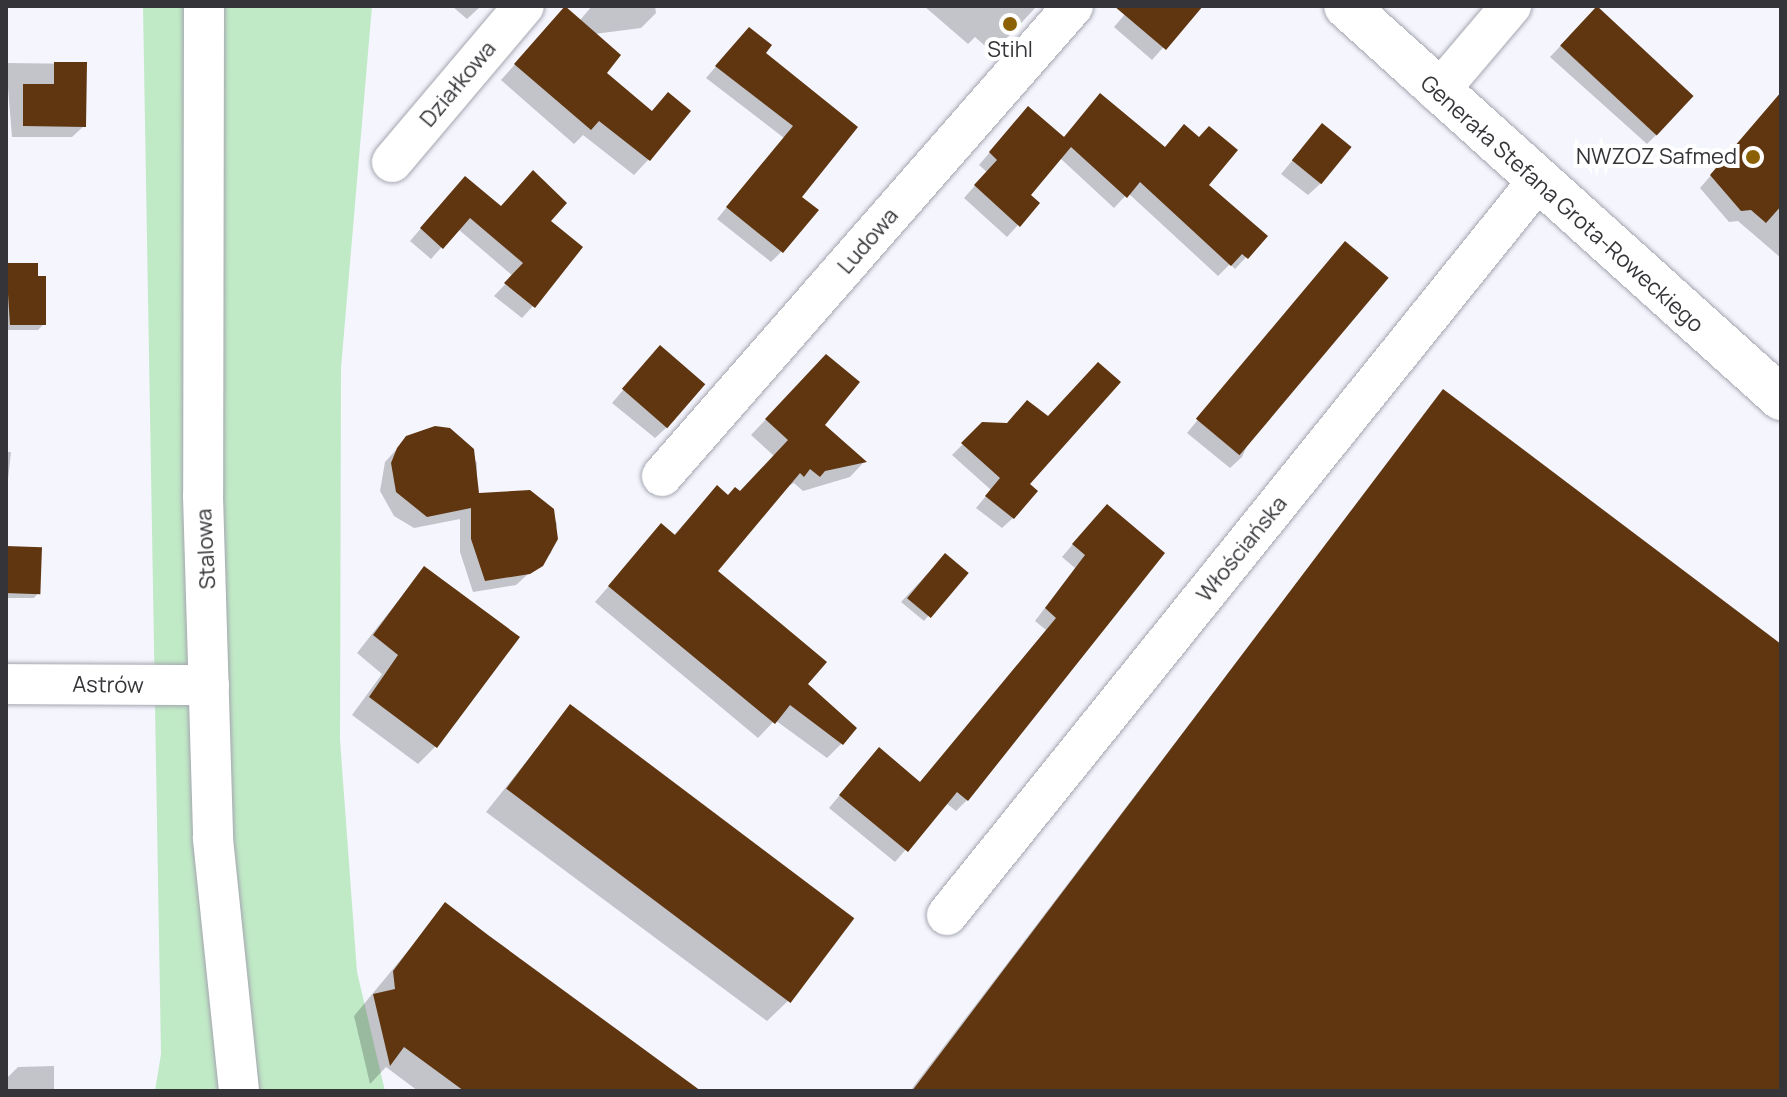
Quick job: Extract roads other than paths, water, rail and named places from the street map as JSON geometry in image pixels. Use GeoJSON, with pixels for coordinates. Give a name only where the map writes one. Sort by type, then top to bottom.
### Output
{"type":"FeatureCollection","features":[{"type":"Feature","properties":{"kind":"street","name":"Stalowa"},"geometry":{"type":"LineString","coordinates":[[204,6],[203,496],[213,839],[239,1091]]}},
{"type":"Feature","properties":{"kind":"street","name":"Działkowa"},"geometry":{"type":"LineString","coordinates":[[392,162],[524,6]]}},
{"type":"Feature","properties":{"kind":"street","name":"Ludowa"},"geometry":{"type":"LineString","coordinates":[[662,476],[1073,6]]}},
{"type":"Feature","properties":{"kind":"street","name":"Generała Stefana Grota-Roweckiego"},"geometry":{"type":"LineString","coordinates":[[1346,6],[1537,182],[1781,398]]}},
{"type":"Feature","properties":{"kind":"street"},"geometry":{"type":"LineString","coordinates":[[1438,92],[1511,6]]}},
{"type":"Feature","properties":{"kind":"street","name":"Włościańska"},"geometry":{"type":"LineString","coordinates":[[947,915],[1537,182]]}},
{"type":"Feature","properties":{"kind":"street","name":"Astrów"},"geometry":{"type":"LineString","coordinates":[[6,684],[209,685]]}},
{"type":"Feature","properties":{"kind":"place","name":"Stihl"},"geometry":{"type":"Point","coordinates":[1010,24]}},
{"type":"Feature","properties":{"kind":"place","name":"NWZOZ Safmed"},"geometry":{"type":"Point","coordinates":[1753,157]}}]}
